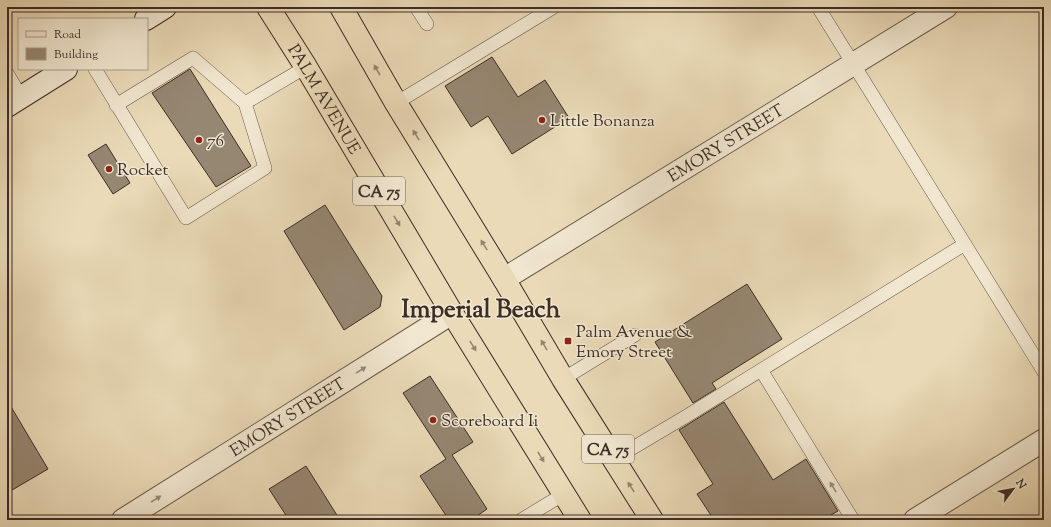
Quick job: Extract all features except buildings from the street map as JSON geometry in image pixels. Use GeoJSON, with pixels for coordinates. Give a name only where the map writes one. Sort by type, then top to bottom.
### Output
{"type":"FeatureCollection","features":[{"type":"Feature","properties":{"kind":"highway","name":"PALM AVENUE"},"geometry":{"type":"LineString","coordinates":[[268,7],[306,67],[452,313],[580,520]]}},
{"type":"Feature","properties":{"kind":"highway","name":"CA 75"},"geometry":{"type":"LineString","coordinates":[[341,7],[396,103],[504,278],[564,379],[652,520]]}},
{"type":"Feature","properties":{"kind":"street"},"geometry":{"type":"LineString","coordinates":[[148,18],[165,7]]}},
{"type":"Feature","properties":{"kind":"street","name":"EMORY STREET"},"geometry":{"type":"LineString","coordinates":[[504,278],[946,7]]}},
{"type":"Feature","properties":{"kind":"street"},"geometry":{"type":"LineString","coordinates":[[14,101],[64,70]]}},
{"type":"Feature","properties":{"kind":"street","name":"EMORY STREET"},"geometry":{"type":"LineString","coordinates":[[123,520],[452,313]]}},
{"type":"Feature","properties":{"kind":"street"},"geometry":{"type":"LineString","coordinates":[[915,520],[1044,440]]}},
{"type":"Feature","properties":{"kind":"lane"},"geometry":{"type":"LineString","coordinates":[[416,7],[427,24]]}},
{"type":"Feature","properties":{"kind":"lane"},"geometry":{"type":"LineString","coordinates":[[396,103],[554,7]]}},
{"type":"Feature","properties":{"kind":"lane"},"geometry":{"type":"LineString","coordinates":[[818,7],[1044,372]]}},
{"type":"Feature","properties":{"kind":"lane"},"geometry":{"type":"LineString","coordinates":[[96,70],[116,105],[186,218],[265,168],[245,102],[193,58],[116,105]]}},
{"type":"Feature","properties":{"kind":"lane"},"geometry":{"type":"LineString","coordinates":[[245,102],[306,67]]}},
{"type":"Feature","properties":{"kind":"lane"},"geometry":{"type":"LineString","coordinates":[[7,73],[14,101]]}},
{"type":"Feature","properties":{"kind":"lane"},"geometry":{"type":"LineString","coordinates":[[614,459],[965,244]]}},
{"type":"Feature","properties":{"kind":"lane"},"geometry":{"type":"LineString","coordinates":[[564,379],[635,335]]}},
{"type":"Feature","properties":{"kind":"lane"},"geometry":{"type":"LineString","coordinates":[[761,370],[853,520]]}},
{"type":"Feature","properties":{"kind":"lane"},"geometry":{"type":"LineString","coordinates":[[521,520],[564,494]]}},
{"type":"Feature","properties":{"kind":"place","name":"Little Bonanza"},"geometry":{"type":"Point","coordinates":[542,120]}},
{"type":"Feature","properties":{"kind":"place","name":"76"},"geometry":{"type":"Point","coordinates":[199,140]}},
{"type":"Feature","properties":{"kind":"place","name":"Rocket"},"geometry":{"type":"Point","coordinates":[109,169]}},
{"type":"Feature","properties":{"kind":"place","name":"Palm Avenue & Emory Street"},"geometry":{"type":"Point","coordinates":[568,341]}},
{"type":"Feature","properties":{"kind":"place","name":"Scoreboard Ii"},"geometry":{"type":"Point","coordinates":[433,420]}},
{"type":"Feature","properties":{"kind":"district","name":"Imperial Beach"},"geometry":{"type":"Point","coordinates":[481,308]}}]}
